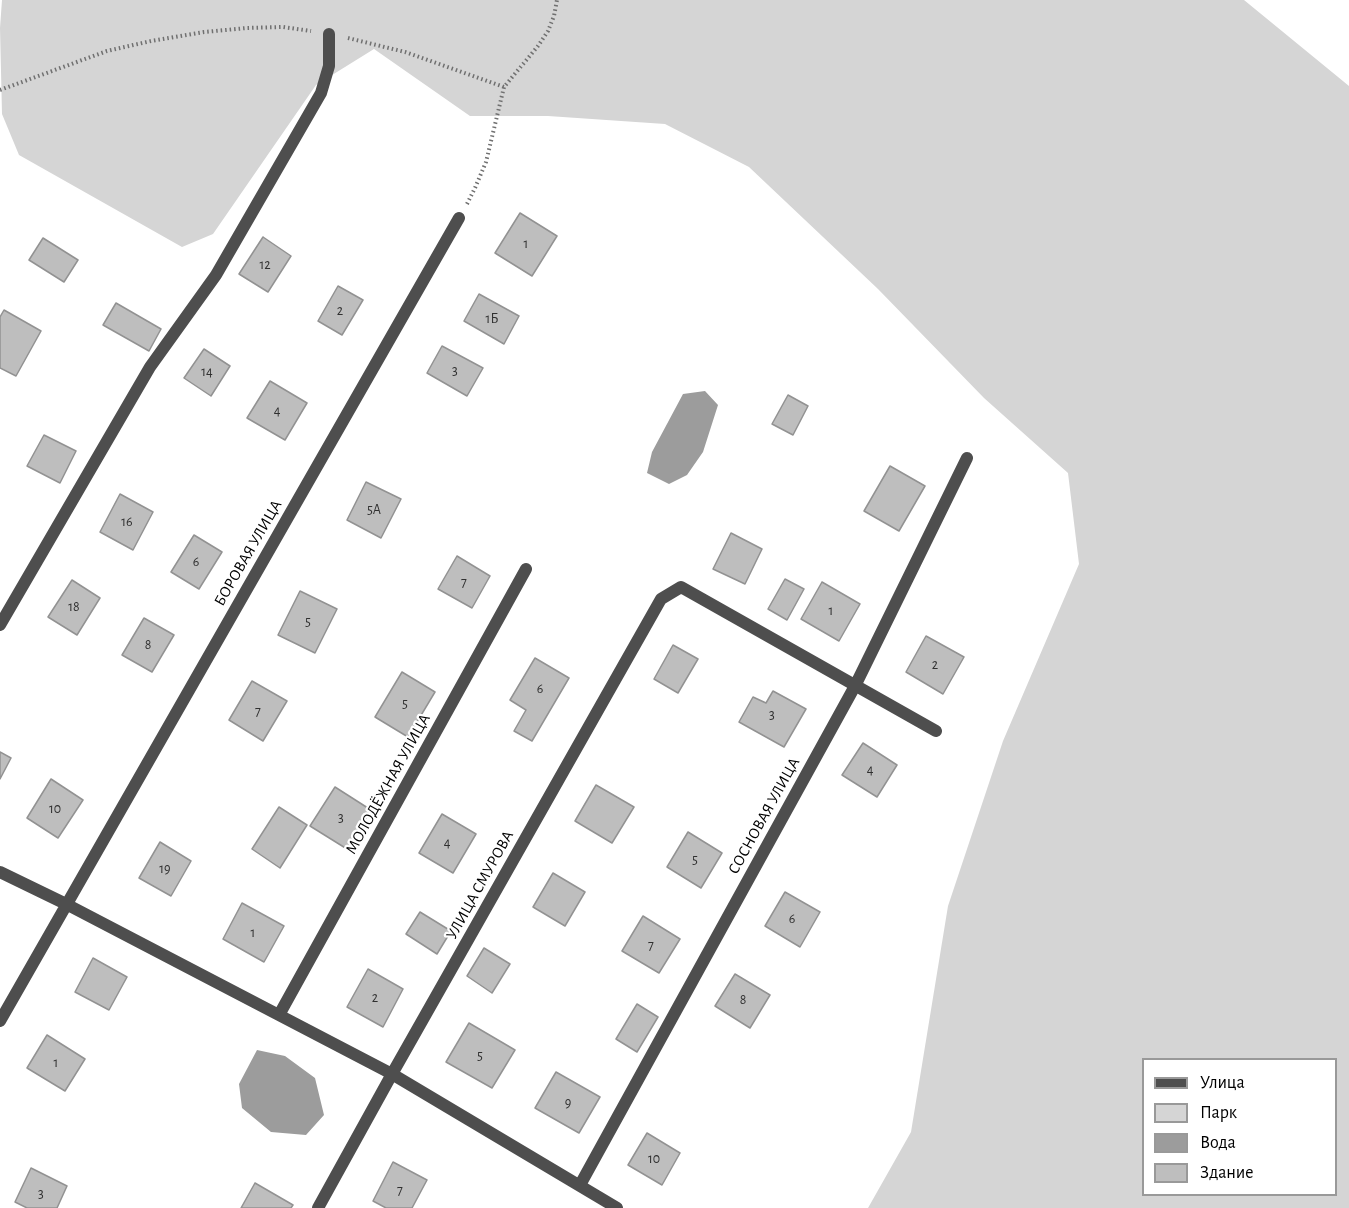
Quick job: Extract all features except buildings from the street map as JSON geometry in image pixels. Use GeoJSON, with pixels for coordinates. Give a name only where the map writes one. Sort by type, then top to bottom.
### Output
{"type":"FeatureCollection","features":[{"type":"Feature","properties":{"kind":"street"},"geometry":{"type":"LineString","coordinates":[[0,625],[150,367],[216,275],[321,93],[329,66],[329,34]]}},
{"type":"Feature","properties":{"kind":"street","name":"БОРОВАЯ УЛИЦА"},"geometry":{"type":"LineString","coordinates":[[0,1021],[459,218]]}},
{"type":"Feature","properties":{"kind":"street","name":"СОСНОВАЯ УЛИЦА"},"geometry":{"type":"LineString","coordinates":[[580,1185],[855,686],[967,458]]}},
{"type":"Feature","properties":{"kind":"street","name":"МОЛОДЁЖНАЯ УЛИЦА"},"geometry":{"type":"LineString","coordinates":[[279,1015],[526,569]]}},
{"type":"Feature","properties":{"kind":"street","name":"УЛИЦА СМУРОВА"},"geometry":{"type":"LineString","coordinates":[[318,1208],[661,599],[681,587],[855,686]]}},
{"type":"Feature","properties":{"kind":"street"},"geometry":{"type":"LineString","coordinates":[[855,686],[936,731]]}},
{"type":"Feature","properties":{"kind":"street"},"geometry":{"type":"LineString","coordinates":[[0,872],[392,1074],[616,1208]]}},
{"type":"Feature","properties":{"kind":"path"},"geometry":{"type":"LineString","coordinates":[[459,218],[486,162],[504,87],[548,31],[557,0]]}},
{"type":"Feature","properties":{"kind":"path"},"geometry":{"type":"LineString","coordinates":[[0,90],[107,51],[204,32],[283,27],[329,34],[405,52],[504,87]]}},
{"type":"Feature","properties":{"kind":"green space"},"geometry":{"type":"Polygon","coordinates":[[[2,0],[1244,0],[1349,86],[1349,1208],[868,1208],[911,1132],[948,906],[1003,741],[1079,564],[1068,473],[984,398],[878,289],[749,167],[665,124],[548,116],[470,116],[374,49],[316,85],[213,234],[182,247],[19,155],[2,114],[0,28],[2,0]]]}},
{"type":"Feature","properties":{"kind":"water"},"geometry":{"type":"Polygon","coordinates":[[[705,391],[718,405],[703,452],[687,475],[669,484],[647,473],[652,452],[683,394],[705,391]]]}},
{"type":"Feature","properties":{"kind":"water"},"geometry":{"type":"Polygon","coordinates":[[[257,1050],[285,1056],[315,1078],[324,1115],[306,1135],[271,1132],[242,1108],[239,1084],[257,1050]]]}}]}
